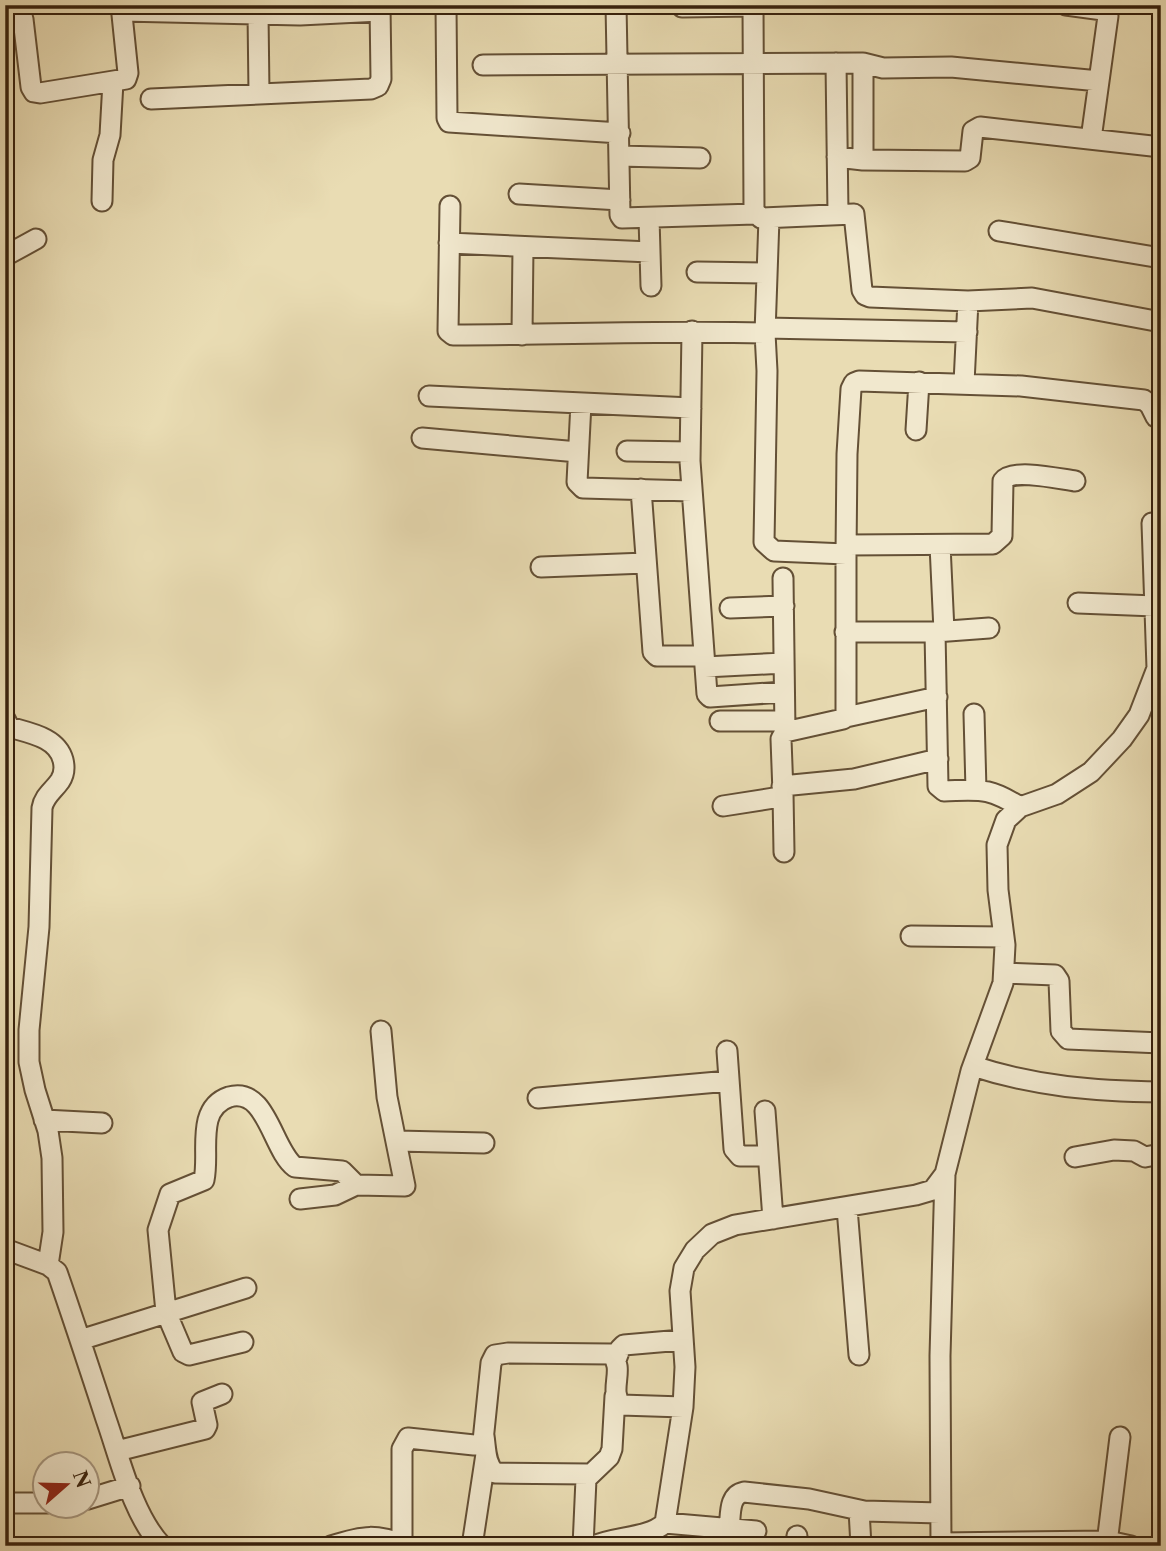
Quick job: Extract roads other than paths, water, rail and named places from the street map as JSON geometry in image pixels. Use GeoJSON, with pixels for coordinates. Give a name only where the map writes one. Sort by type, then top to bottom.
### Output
{"type":"FeatureCollection","features":[{"type":"Feature","properties":{"kind":"street"},"geometry":{"type":"LineString","coordinates":[[446,5],[449,122],[620,133]]}},
{"type":"Feature","properties":{"kind":"street"},"geometry":{"type":"LineString","coordinates":[[616,5],[622,218],[850,213],[856,218],[862,290],[865,295],[886,299],[968,301],[1041,299],[1160,318]]}},
{"type":"Feature","properties":{"kind":"street"},"geometry":{"type":"LineString","coordinates":[[1066,5],[1104,9],[1107,14],[1091,139]]}},
{"type":"Feature","properties":{"kind":"street"},"geometry":{"type":"LineString","coordinates":[[682,7],[753,6],[753,63],[767,273],[764,542],[774,551],[993,544],[1002,536],[1005,477],[1038,476],[1075,481]]}},
{"type":"Feature","properties":{"kind":"street"},"geometry":{"type":"LineString","coordinates":[[5,10],[15,10],[23,19],[31,87],[34,92],[40,93],[113,82],[123,80],[127,76],[122,8],[300,15],[380,8],[381,79],[378,86],[371,89],[152,99]]}},
{"type":"Feature","properties":{"kind":"street"},"geometry":{"type":"LineString","coordinates":[[258,13],[259,93]]}},
{"type":"Feature","properties":{"kind":"street"},"geometry":{"type":"LineString","coordinates":[[836,63],[838,214]]}},
{"type":"Feature","properties":{"kind":"street"},"geometry":{"type":"LineString","coordinates":[[483,65],[863,63],[883,68],[951,67],[1099,81]]}},
{"type":"Feature","properties":{"kind":"street"},"geometry":{"type":"LineString","coordinates":[[863,63],[863,160]]}},
{"type":"Feature","properties":{"kind":"street"},"geometry":{"type":"LineString","coordinates":[[102,201],[103,160],[110,135],[113,82]]}},
{"type":"Feature","properties":{"kind":"street"},"geometry":{"type":"LineString","coordinates":[[837,157],[965,162],[970,158],[974,131],[980,127],[1161,147]]}},
{"type":"Feature","properties":{"kind":"street"},"geometry":{"type":"LineString","coordinates":[[619,156],[700,158]]}},
{"type":"Feature","properties":{"kind":"street"},"geometry":{"type":"LineString","coordinates":[[519,194],[620,200]]}},
{"type":"Feature","properties":{"kind":"street"},"geometry":{"type":"LineString","coordinates":[[450,206],[450,334],[765,330],[967,332]]}},
{"type":"Feature","properties":{"kind":"street"},"geometry":{"type":"LineString","coordinates":[[649,218],[650,286]]}},
{"type":"Feature","properties":{"kind":"street"},"geometry":{"type":"LineString","coordinates":[[999,231],[1161,258]]}},
{"type":"Feature","properties":{"kind":"street"},"geometry":{"type":"LineString","coordinates":[[5,256],[36,239]]}},
{"type":"Feature","properties":{"kind":"street"},"geometry":{"type":"LineString","coordinates":[[449,243],[650,252]]}},
{"type":"Feature","properties":{"kind":"street"},"geometry":{"type":"LineString","coordinates":[[522,335],[523,247]]}},
{"type":"Feature","properties":{"kind":"street"},"geometry":{"type":"LineString","coordinates":[[697,272],[767,273]]}},
{"type":"Feature","properties":{"kind":"street"},"geometry":{"type":"LineString","coordinates":[[964,383],[968,301]]}},
{"type":"Feature","properties":{"kind":"street"},"geometry":{"type":"LineString","coordinates":[[692,331],[690,452],[707,694],[710,697],[784,692]]}},
{"type":"Feature","properties":{"kind":"street"},"geometry":{"type":"LineString","coordinates":[[846,717],[847,454],[854,383],[859,380],[1021,386],[1144,401],[1150,405],[1156,417],[1161,419]]}},
{"type":"Feature","properties":{"kind":"street"},"geometry":{"type":"LineString","coordinates":[[916,430],[919,382]]}},
{"type":"Feature","properties":{"kind":"street"},"geometry":{"type":"LineString","coordinates":[[429,396],[691,408]]}},
{"type":"Feature","properties":{"kind":"street"},"geometry":{"type":"LineString","coordinates":[[580,403],[576,482],[579,486],[692,491]]}},
{"type":"Feature","properties":{"kind":"street"},"geometry":{"type":"LineString","coordinates":[[422,438],[578,452]]}},
{"type":"Feature","properties":{"kind":"street"},"geometry":{"type":"LineString","coordinates":[[627,451],[690,452]]}},
{"type":"Feature","properties":{"kind":"street"},"geometry":{"type":"LineString","coordinates":[[641,489],[655,655],[705,661],[784,663]]}},
{"type":"Feature","properties":{"kind":"street"},"geometry":{"type":"LineString","coordinates":[[1131,1546],[1108,1541],[941,1544],[940,1356],[945,1174],[973,1066],[1003,983],[1004,937],[998,890],[998,845],[1006,820],[1020,807],[1057,794],[1091,772],[1122,739],[1139,715],[1159,663],[1153,523]]}},
{"type":"Feature","properties":{"kind":"street"},"geometry":{"type":"LineString","coordinates":[[940,545],[938,786],[941,790],[998,793],[1020,807]]}},
{"type":"Feature","properties":{"kind":"street"},"geometry":{"type":"LineString","coordinates":[[541,567],[646,563]]}},
{"type":"Feature","properties":{"kind":"street"},"geometry":{"type":"LineString","coordinates":[[783,578],[785,726],[781,739],[784,852]]}},
{"type":"Feature","properties":{"kind":"street"},"geometry":{"type":"LineString","coordinates":[[1078,603],[1155,607]]}},
{"type":"Feature","properties":{"kind":"street"},"geometry":{"type":"LineString","coordinates":[[730,608],[783,606]]}},
{"type":"Feature","properties":{"kind":"street"},"geometry":{"type":"LineString","coordinates":[[845,632],[989,628]]}},
{"type":"Feature","properties":{"kind":"street"},"geometry":{"type":"LineString","coordinates":[[720,721],[785,726],[844,719],[937,697]]}},
{"type":"Feature","properties":{"kind":"street"},"geometry":{"type":"LineString","coordinates":[[974,715],[976,790]]}},
{"type":"Feature","properties":{"kind":"street"},"geometry":{"type":"LineString","coordinates":[[5,719],[9,727],[48,740],[55,745],[63,761],[62,778],[44,799],[41,808],[39,927],[29,1030],[29,1062],[51,1142],[53,1232],[48,1265]]}},
{"type":"Feature","properties":{"kind":"street"},"geometry":{"type":"LineString","coordinates":[[723,806],[775,799],[783,790],[853,779],[938,759]]}},
{"type":"Feature","properties":{"kind":"street"},"geometry":{"type":"LineString","coordinates":[[912,936],[1004,937]]}},
{"type":"Feature","properties":{"kind":"street"},"geometry":{"type":"LineString","coordinates":[[1003,973],[1055,975],[1059,981],[1061,1031],[1068,1039],[1161,1043]]}},
{"type":"Feature","properties":{"kind":"street"},"geometry":{"type":"LineString","coordinates":[[300,1199],[335,1195],[356,1185],[405,1186],[387,1097],[381,1031]]}},
{"type":"Feature","properties":{"kind":"street"},"geometry":{"type":"LineString","coordinates":[[727,1051],[734,1149],[740,1157],[768,1156]]}},
{"type":"Feature","properties":{"kind":"street"},"geometry":{"type":"LineString","coordinates":[[973,1066],[1077,1089],[1161,1093]]}},
{"type":"Feature","properties":{"kind":"street"},"geometry":{"type":"LineString","coordinates":[[538,1098],[729,1081]]}},
{"type":"Feature","properties":{"kind":"street"},"geometry":{"type":"LineString","coordinates":[[243,1342],[185,1355],[161,1313],[159,1225],[170,1194],[204,1180],[207,1123],[211,1111],[221,1101],[238,1096],[246,1097],[254,1102],[265,1116],[286,1158],[295,1167],[342,1171],[356,1185]]}},
{"type":"Feature","properties":{"kind":"street"},"geometry":{"type":"LineString","coordinates":[[765,1111],[773,1219]]}},
{"type":"Feature","properties":{"kind":"street"},"geometry":{"type":"LineString","coordinates":[[44,1120],[102,1123]]}},
{"type":"Feature","properties":{"kind":"street"},"geometry":{"type":"LineString","coordinates":[[397,1141],[484,1143]]}},
{"type":"Feature","properties":{"kind":"street"},"geometry":{"type":"LineString","coordinates":[[1075,1157],[1114,1150],[1134,1152],[1145,1157],[1161,1154]]}},
{"type":"Feature","properties":{"kind":"street"},"geometry":{"type":"LineString","coordinates":[[665,1523],[683,1406],[685,1367],[680,1292],[684,1268],[695,1250],[712,1234],[735,1225],[893,1200],[933,1190],[945,1174]]}},
{"type":"Feature","properties":{"kind":"street"},"geometry":{"type":"LineString","coordinates":[[847,1208],[859,1355]]}},
{"type":"Feature","properties":{"kind":"street"},"geometry":{"type":"LineString","coordinates":[[5,1249],[48,1265],[57,1272],[89,1336],[117,1451],[130,1486],[142,1517],[162,1546]]}},
{"type":"Feature","properties":{"kind":"street"},"geometry":{"type":"LineString","coordinates":[[89,1336],[246,1288]]}},
{"type":"Feature","properties":{"kind":"street"},"geometry":{"type":"LineString","coordinates":[[583,1546],[586,1479],[605,1463],[612,1449],[618,1368],[616,1360],[620,1349],[624,1345],[682,1340]]}},
{"type":"Feature","properties":{"kind":"street"},"geometry":{"type":"LineString","coordinates":[[472,1546],[485,1445],[491,1363],[495,1355],[606,1353],[616,1360]]}},
{"type":"Feature","properties":{"kind":"street"},"geometry":{"type":"LineString","coordinates":[[117,1451],[205,1429],[207,1425],[202,1402],[222,1394]]}},
{"type":"Feature","properties":{"kind":"street"},"geometry":{"type":"LineString","coordinates":[[615,1396],[621,1405],[683,1406]]}},
{"type":"Feature","properties":{"kind":"street"},"geometry":{"type":"LineString","coordinates":[[331,1546],[368,1536],[395,1543],[402,1449],[408,1437],[485,1445]]}},
{"type":"Feature","properties":{"kind":"street"},"geometry":{"type":"LineString","coordinates":[[1108,1541],[1107,1527],[1120,1437]]}},
{"type":"Feature","properties":{"kind":"street"},"geometry":{"type":"LineString","coordinates":[[485,1445],[490,1469],[495,1473],[590,1474]]}},
{"type":"Feature","properties":{"kind":"street"},"geometry":{"type":"LineString","coordinates":[[102,1495],[130,1486]]}},
{"type":"Feature","properties":{"kind":"street"},"geometry":{"type":"LineString","coordinates":[[729,1529],[733,1498],[744,1492],[809,1499],[859,1510],[940,1513]]}},
{"type":"Feature","properties":{"kind":"street"},"geometry":{"type":"LineString","coordinates":[[5,1503],[32,1503]]}},
{"type":"Feature","properties":{"kind":"street"},"geometry":{"type":"LineString","coordinates":[[859,1510],[861,1546]]}},
{"type":"Feature","properties":{"kind":"street"},"geometry":{"type":"LineString","coordinates":[[594,1546],[654,1531],[665,1523],[756,1531]]}}]}
